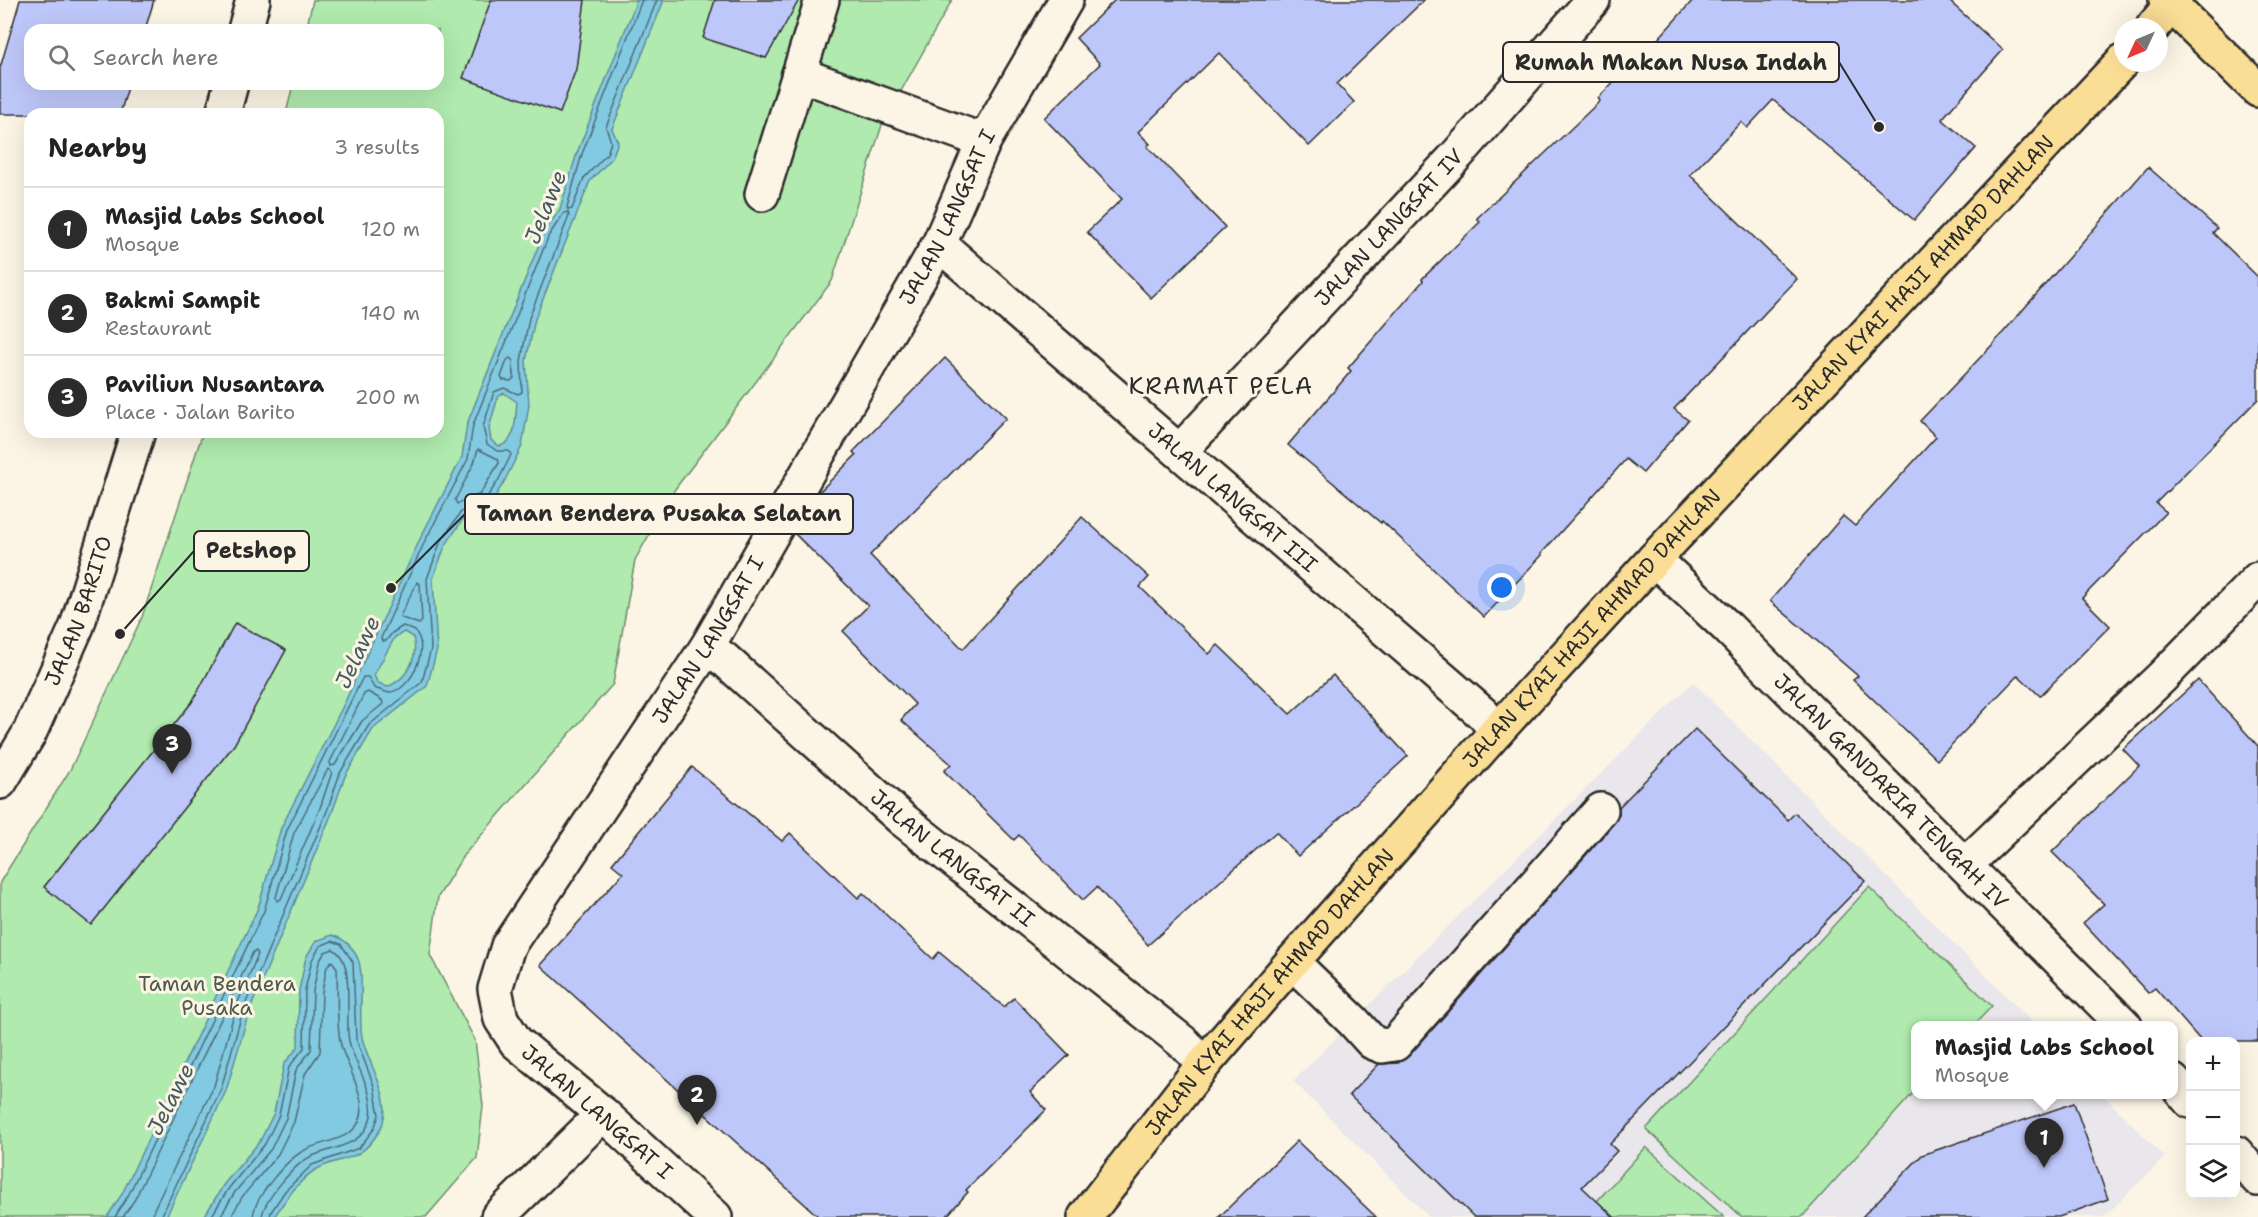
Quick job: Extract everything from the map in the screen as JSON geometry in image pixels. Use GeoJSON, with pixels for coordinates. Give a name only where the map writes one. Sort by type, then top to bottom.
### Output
{"type":"FeatureCollection","features":[{"type":"Feature","properties":{"kind":"main road"},"geometry":{"type":"LineString","coordinates":[[2166,8],[2258,90]]}},
{"type":"Feature","properties":{"kind":"main road","name":"JALAN KYAI HAJI AHMAD DAHLAN"},"geometry":{"type":"LineString","coordinates":[[1085,1217],[1204,1064],[1497,731],[1654,559],[2114,72]]}},
{"type":"Feature","properties":{"kind":"street"},"geometry":{"type":"LineString","coordinates":[[247,24],[254,0]]}},
{"type":"Feature","properties":{"kind":"street"},"geometry":{"type":"LineString","coordinates":[[762,194],[822,0]]}},
{"type":"Feature","properties":{"kind":"street","name":"JALAN LANGSAT I"},"geometry":{"type":"LineString","coordinates":[[715,1217],[603,1114],[516,1042],[501,1019],[495,989],[508,946],[707,646],[939,244],[984,141],[1065,0]]}},
{"type":"Feature","properties":{"kind":"street","name":"JALAN LANGSAT IV"},"geometry":{"type":"LineString","coordinates":[[1180,451],[1457,155],[1593,0]]}},
{"type":"Feature","properties":{"kind":"street"},"geometry":{"type":"LineString","coordinates":[[799,74],[984,141]]}},
{"type":"Feature","properties":{"kind":"street"},"geometry":{"type":"LineString","coordinates":[[225,108],[229,90]]}},
{"type":"Feature","properties":{"kind":"street","name":"JALAN LANGSAT III"},"geometry":{"type":"LineString","coordinates":[[939,244],[1483,714],[1497,731]]}},
{"type":"Feature","properties":{"kind":"street","name":"JALAN BARITO"},"geometry":{"type":"LineString","coordinates":[[0,782],[29,734],[77,626],[136,438]]}},
{"type":"Feature","properties":{"kind":"street","name":"JALAN GANDARIA TENGAH IV"},"geometry":{"type":"LineString","coordinates":[[1654,559],[1727,627],[2120,1021]]}},
{"type":"Feature","properties":{"kind":"street"},"geometry":{"type":"LineString","coordinates":[[1965,865],[2162,677],[2253,594]]}},
{"type":"Feature","properties":{"kind":"street","name":"JALAN LANGSAT II"},"geometry":{"type":"LineString","coordinates":[[707,646],[902,819],[1185,1044],[1204,1064]]}},
{"type":"Feature","properties":{"kind":"street"},"geometry":{"type":"LineString","coordinates":[[1292,962],[1372,1042],[1382,1046],[1395,1044],[1600,810]]}},
{"type":"Feature","properties":{"kind":"street"},"geometry":{"type":"LineString","coordinates":[[498,1217],[603,1114]]}},
{"type":"Feature","properties":{"kind":"street"},"geometry":{"type":"LineString","coordinates":[[2240,1159],[2258,1179]]}},
{"type":"Feature","properties":{"kind":"shaded area"},"geometry":{"type":"Polygon","coordinates":[[[1693,682],[2031,1021],[1911,1021],[1911,1099],[2107,1099],[2165,1157],[2104,1217],[1429,1217],[1293,1081],[1693,682]]]}},
{"type":"Feature","properties":{"kind":"green space","name":"Taman Bendera Pusaka"},"geometry":{"type":"Polygon","coordinates":[[[313,0],[952,0],[882,125],[832,281],[675,489],[635,560],[613,684],[463,856],[438,897],[430,955],[475,1040],[483,1106],[477,1158],[426,1217],[0,1217],[0,882],[70,770],[142,617],[201,438],[444,438],[444,108],[287,108],[292,90],[444,90],[444,24],[307,24],[313,0]]]}},
{"type":"Feature","properties":{"kind":"green space"},"geometry":{"type":"Polygon","coordinates":[[[1869,887],[1992,1006],[1978,1021],[1911,1021],[1911,1095],[1802,1217],[1742,1217],[1646,1129],[1869,887]]]}},
{"type":"Feature","properties":{"kind":"green space"},"geometry":{"type":"Polygon","coordinates":[[[1646,1147],[1724,1217],[1614,1217],[1597,1201],[1646,1147]]]}},
{"type":"Feature","properties":{"kind":"water","name":"Jelawe"},"geometry":{"type":"Polygon","coordinates":[[[637,0],[664,0],[612,129],[618,142],[612,158],[590,181],[535,319],[526,361],[529,405],[522,446],[489,506],[465,516],[445,546],[433,579],[437,650],[427,686],[373,729],[345,776],[332,813],[249,1012],[226,1091],[166,1217],[107,1217],[122,1194],[258,908],[281,828],[344,704],[420,539],[462,457],[467,424],[544,232],[560,209],[577,153],[637,0]],[[504,393],[498,397],[489,428],[491,440],[499,446],[505,444],[512,435],[516,414],[517,402],[504,393]],[[404,632],[395,637],[374,675],[377,682],[387,687],[406,673],[413,660],[413,637],[404,632]]]}},
{"type":"Feature","properties":{"kind":"water"},"geometry":{"type":"Polygon","coordinates":[[[332,935],[351,947],[360,966],[362,1037],[380,1085],[385,1109],[378,1133],[364,1150],[311,1173],[293,1191],[274,1217],[204,1217],[224,1184],[260,1141],[274,1113],[284,1064],[298,1047],[299,990],[306,957],[316,941],[332,935]]]}},
{"type":"Feature","properties":{"kind":"building"},"geometry":{"type":"Polygon","coordinates":[[[20,0],[154,0],[147,24],[24,24],[24,90],[127,90],[122,108],[24,108],[24,114],[0,114],[0,68],[20,0]]]}},
{"type":"Feature","properties":{"kind":"building"},"geometry":{"type":"Polygon","coordinates":[[[491,0],[585,0],[576,69],[560,113],[463,78],[491,0]]]}},
{"type":"Feature","properties":{"kind":"building"},"geometry":{"type":"Polygon","coordinates":[[[715,0],[799,0],[766,58],[703,38],[715,0]]]}},
{"type":"Feature","properties":{"kind":"building"},"geometry":{"type":"Polygon","coordinates":[[[1115,0],[1424,0],[1337,84],[1354,102],[1309,146],[1219,53],[1138,132],[1150,144],[1147,146],[1225,227],[1151,298],[1087,232],[1122,199],[1044,118],[1100,64],[1076,38],[1115,0]]]}},
{"type":"Feature","properties":{"kind":"building"},"geometry":{"type":"Polygon","coordinates":[[[1693,0],[1948,0],[2003,50],[1942,119],[1976,148],[1914,220],[1773,100],[1747,128],[1741,122],[1690,175],[1797,279],[1674,409],[1688,420],[1643,473],[1626,459],[1484,617],[1382,521],[1381,523],[1288,445],[1351,371],[1348,368],[1423,281],[1422,279],[1480,222],[1477,218],[1600,101],[1598,98],[1648,46],[1650,48],[1693,0]]]}},
{"type":"Feature","properties":{"kind":"building"},"geometry":{"type":"Polygon","coordinates":[[[2148,167],[2217,228],[2213,233],[2258,277],[2258,399],[2156,503],[2166,512],[2082,598],[2110,626],[2040,696],[2018,675],[1937,760],[1853,680],[1858,676],[1770,601],[1843,516],[1855,526],[1936,437],[1920,421],[1993,344],[2148,167]]]}},
{"type":"Feature","properties":{"kind":"building"},"geometry":{"type":"Polygon","coordinates":[[[945,358],[1006,418],[870,555],[963,649],[1082,517],[1149,577],[1140,587],[1209,654],[1218,645],[1290,714],[1333,675],[1408,756],[1298,856],[1276,832],[1148,945],[1097,887],[1083,900],[1019,835],[1014,840],[944,771],[951,764],[901,720],[915,704],[843,631],[868,606],[794,533],[815,496],[856,455],[853,452],[945,358]]]}},
{"type":"Feature","properties":{"kind":"building"},"geometry":{"type":"Polygon","coordinates":[[[235,623],[286,650],[234,745],[91,925],[44,887],[192,702],[235,623]]]}},
{"type":"Feature","properties":{"kind":"building"},"geometry":{"type":"Polygon","coordinates":[[[2198,680],[2258,746],[2258,1041],[2240,1041],[2240,1037],[2198,1037],[2155,988],[2148,993],[2083,923],[2104,904],[2052,852],[2139,766],[2123,749],[2198,680]]]}},
{"type":"Feature","properties":{"kind":"building"},"geometry":{"type":"Polygon","coordinates":[[[1695,729],[1788,820],[1795,813],[1865,881],[1610,1144],[1617,1151],[1582,1187],[1614,1217],[1474,1217],[1349,1095],[1379,1064],[1398,1063],[1409,1056],[1615,822],[1619,814],[1619,807],[1695,729]]]}},
{"type":"Feature","properties":{"kind":"building"},"geometry":{"type":"Polygon","coordinates":[[[692,767],[782,841],[790,833],[858,898],[863,893],[933,959],[939,952],[1004,1007],[1014,998],[1069,1055],[1030,1092],[1046,1110],[966,1190],[968,1192],[946,1217],[819,1217],[540,965],[623,873],[612,864],[692,767]]]}},
{"type":"Feature","properties":{"kind":"building"},"geometry":{"type":"Polygon","coordinates":[[[2074,1103],[2108,1199],[2059,1217],[1862,1217],[1922,1155],[2074,1103]]]}},
{"type":"Feature","properties":{"kind":"building"},"geometry":{"type":"Polygon","coordinates":[[[1297,1141],[1376,1217],[1219,1217],[1297,1141]]]}},
{"type":"Feature","properties":{"kind":"place","name":"Rumah Makan Nusa Indah"},"geometry":{"type":"Point","coordinates":[1879,127]}},
{"type":"Feature","properties":{"kind":"place","name":"Taman Bendera Pusaka Selatan"},"geometry":{"type":"Point","coordinates":[391,588]}},
{"type":"Feature","properties":{"kind":"place","name":"Petshop"},"geometry":{"type":"Point","coordinates":[120,634]}},
{"type":"Feature","properties":{"kind":"place","name":"Paviliun Nusantara"},"geometry":{"type":"Point","coordinates":[172,774]}},
{"type":"Feature","properties":{"kind":"place","name":"Bakmi Sampit"},"geometry":{"type":"Point","coordinates":[697,1125]}},
{"type":"Feature","properties":{"kind":"place","name":"Masjid Labs School"},"geometry":{"type":"Point","coordinates":[2044,1168]}},
{"type":"Feature","properties":{"kind":"district","name":"KRAMAT PELA"},"geometry":{"type":"Point","coordinates":[1221,386]}}]}
